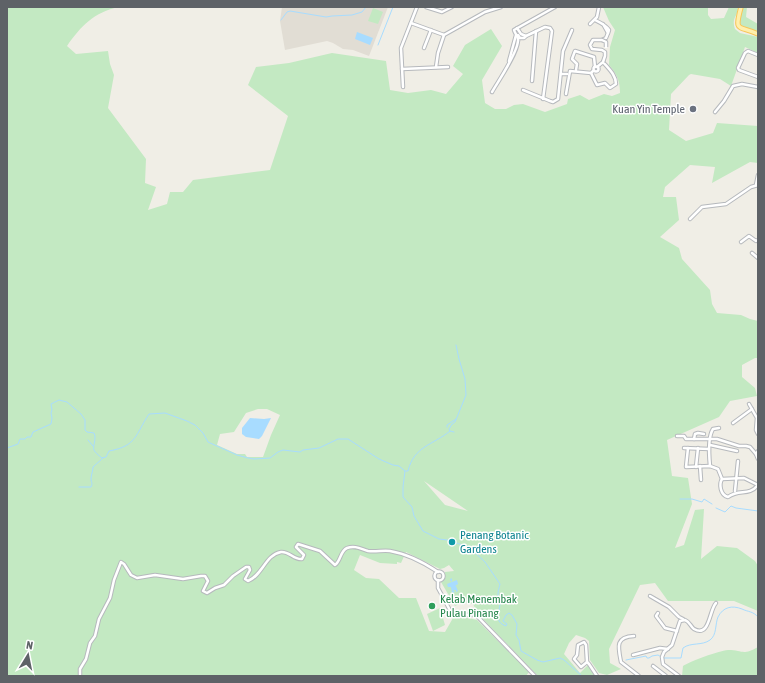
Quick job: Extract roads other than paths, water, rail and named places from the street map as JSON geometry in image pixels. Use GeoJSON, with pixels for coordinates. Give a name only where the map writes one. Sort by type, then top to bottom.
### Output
{"type":"FeatureCollection","features":[{"type":"Feature","properties":{"kind":"main road"},"geometry":{"type":"LineString","coordinates":[[741,7],[737,18],[739,26],[742,29],[758,34]]}},
{"type":"Feature","properties":{"kind":"street"},"geometry":{"type":"LineString","coordinates":[[403,87],[401,48],[417,7]]}},
{"type":"Feature","properties":{"kind":"street"},"geometry":{"type":"LineString","coordinates":[[426,7],[442,12],[452,7]]}},
{"type":"Feature","properties":{"kind":"street"},"geometry":{"type":"LineString","coordinates":[[482,7],[485,12]]}},
{"type":"Feature","properties":{"kind":"street"},"geometry":{"type":"LineString","coordinates":[[436,67],[438,53],[444,35],[485,12],[500,7]]}},
{"type":"Feature","properties":{"kind":"street"},"geometry":{"type":"LineString","coordinates":[[516,29],[555,7]]}},
{"type":"Feature","properties":{"kind":"street"},"geometry":{"type":"LineString","coordinates":[[590,24],[595,20],[599,7]]}},
{"type":"Feature","properties":{"kind":"street"},"geometry":{"type":"LineString","coordinates":[[592,72],[593,68],[603,62],[605,52],[602,50],[592,49],[590,45],[593,40],[602,40],[606,42],[606,47],[602,51],[592,49],[590,44],[592,40],[605,39],[609,30],[603,24],[595,20]]}},
{"type":"Feature","properties":{"kind":"street"},"geometry":{"type":"LineString","coordinates":[[411,23],[444,35]]}},
{"type":"Feature","properties":{"kind":"street"},"geometry":{"type":"LineString","coordinates":[[516,29],[521,34],[526,36],[542,27],[550,28],[552,33],[544,99]]}},
{"type":"Feature","properties":{"kind":"street"},"geometry":{"type":"LineString","coordinates":[[492,92],[509,63],[516,35],[514,30],[516,29]]}},
{"type":"Feature","properties":{"kind":"street"},"geometry":{"type":"LineString","coordinates":[[424,48],[431,30]]}},
{"type":"Feature","properties":{"kind":"street"},"geometry":{"type":"LineString","coordinates":[[532,81],[536,30]]}},
{"type":"Feature","properties":{"kind":"street"},"geometry":{"type":"LineString","coordinates":[[523,90],[553,102],[558,100],[563,51],[572,30]]}},
{"type":"Feature","properties":{"kind":"street"},"geometry":{"type":"LineString","coordinates":[[576,70],[577,64],[572,58],[575,51],[594,57],[596,67]]}},
{"type":"Feature","properties":{"kind":"street"},"geometry":{"type":"LineString","coordinates":[[758,55],[748,51],[745,53],[738,68],[739,70],[758,77]]}},
{"type":"Feature","properties":{"kind":"street"},"geometry":{"type":"LineString","coordinates":[[592,72],[597,85],[605,83],[610,88],[614,86],[616,79],[613,73],[603,62]]}},
{"type":"Feature","properties":{"kind":"street"},"geometry":{"type":"LineString","coordinates":[[402,69],[448,67]]}},
{"type":"Feature","properties":{"kind":"street"},"geometry":{"type":"LineString","coordinates":[[566,94],[570,72],[576,70],[592,72]]}},
{"type":"Feature","properties":{"kind":"street"},"geometry":{"type":"LineString","coordinates":[[561,74],[567,74]]}},
{"type":"Feature","properties":{"kind":"street"},"geometry":{"type":"LineString","coordinates":[[715,112],[733,86],[742,84],[758,87]]}},
{"type":"Feature","properties":{"kind":"street"},"geometry":{"type":"LineString","coordinates":[[690,219],[702,207],[726,204],[751,187],[757,185],[758,175]]}},
{"type":"Feature","properties":{"kind":"street"},"geometry":{"type":"LineString","coordinates":[[741,242],[749,236],[756,241],[758,240]]}},
{"type":"Feature","properties":{"kind":"street"},"geometry":{"type":"LineString","coordinates":[[752,253],[758,258]]}},
{"type":"Feature","properties":{"kind":"street"},"geometry":{"type":"LineString","coordinates":[[749,404],[757,418],[756,430],[758,434]]}},
{"type":"Feature","properties":{"kind":"street"},"geometry":{"type":"LineString","coordinates":[[733,422],[752,409]]}},
{"type":"Feature","properties":{"kind":"street"},"geometry":{"type":"LineString","coordinates":[[710,466],[709,450],[712,430],[719,428]]}},
{"type":"Feature","properties":{"kind":"street"},"geometry":{"type":"LineString","coordinates":[[694,439],[694,434],[704,434]]}},
{"type":"Feature","properties":{"kind":"street"},"geometry":{"type":"LineString","coordinates":[[677,436],[682,436],[686,439],[717,439],[740,446],[750,447],[758,459]]}},
{"type":"Feature","properties":{"kind":"street"},"geometry":{"type":"LineString","coordinates":[[710,445],[737,452]]}},
{"type":"Feature","properties":{"kind":"street"},"geometry":{"type":"LineString","coordinates":[[684,448],[709,450]]}},
{"type":"Feature","properties":{"kind":"street"},"geometry":{"type":"LineString","coordinates":[[688,448],[686,466],[710,466],[718,469],[722,479],[720,483],[723,495],[728,496],[735,491],[751,491],[758,485],[744,478],[722,479]]}},
{"type":"Feature","properties":{"kind":"street"},"geometry":{"type":"LineString","coordinates":[[696,467],[698,448]]}},
{"type":"Feature","properties":{"kind":"street"},"geometry":{"type":"LineString","coordinates":[[735,491],[738,461]]}},
{"type":"Feature","properties":{"kind":"street"},"geometry":{"type":"LineString","coordinates":[[700,466],[701,480]]}},
{"type":"Feature","properties":{"kind":"street"},"geometry":{"type":"LineString","coordinates":[[80,676],[80,669],[86,659],[90,643],[95,636],[100,619],[110,598],[115,576],[121,562],[124,564],[130,575],[137,578],[155,575],[183,579],[205,576],[208,581],[203,591],[207,593],[224,585],[246,566],[249,567],[250,570],[245,579],[248,581],[252,579],[261,571],[268,559],[281,552],[302,560],[304,555],[296,547],[298,544],[309,546],[320,551],[335,565],[338,563],[344,550],[350,547],[356,547],[369,551],[389,551],[402,553],[442,573],[444,577],[438,580]]}},
{"type":"Feature","properties":{"kind":"street"},"geometry":{"type":"LineString","coordinates":[[438,572],[435,576],[438,580],[438,588],[455,616],[475,614],[535,676]]}},
{"type":"Feature","properties":{"kind":"street"},"geometry":{"type":"LineString","coordinates":[[650,596],[669,607],[679,617],[689,622],[694,629],[703,630],[708,624],[716,603]]}},
{"type":"Feature","properties":{"kind":"street"},"geometry":{"type":"LineString","coordinates":[[658,613],[656,616],[665,628],[677,631]]}},
{"type":"Feature","properties":{"kind":"street"},"geometry":{"type":"LineString","coordinates":[[679,617],[680,621],[672,644],[662,657],[663,664],[679,676]]}},
{"type":"Feature","properties":{"kind":"street"},"geometry":{"type":"LineString","coordinates":[[680,621],[684,620]]}},
{"type":"Feature","properties":{"kind":"street"},"geometry":{"type":"LineString","coordinates":[[634,636],[626,636],[620,641],[618,646],[621,662],[639,676]]}},
{"type":"Feature","properties":{"kind":"street"},"geometry":{"type":"LineString","coordinates":[[587,662],[581,667],[574,660],[578,655],[578,645],[581,642],[584,642],[586,645],[587,662],[597,676]]}},
{"type":"Feature","properties":{"kind":"street"},"geometry":{"type":"LineString","coordinates":[[633,655],[660,648],[668,649]]}},
{"type":"Feature","properties":{"kind":"street"},"geometry":{"type":"LineString","coordinates":[[653,666],[666,676]]}},
{"type":"Feature","properties":{"kind":"water"},"geometry":{"type":"Polygon","coordinates":[[[357,32],[373,38],[370,45],[355,39],[357,32]]]}},
{"type":"Feature","properties":{"kind":"water"},"geometry":{"type":"Polygon","coordinates":[[[250,418],[271,418],[259,439],[246,437],[242,434],[242,428],[250,418]]]}},
{"type":"Feature","properties":{"kind":"water"},"geometry":{"type":"Polygon","coordinates":[[[457,580],[458,584],[455,586],[458,591],[456,592],[456,590],[453,590],[455,592],[452,593],[451,587],[448,587],[447,584],[457,580]]]}},
{"type":"Feature","properties":{"kind":"waterway"},"geometry":{"type":"LineString","coordinates":[[281,20],[287,12],[290,11],[326,17],[352,15],[362,12],[366,7]]}},
{"type":"Feature","properties":{"kind":"waterway"},"geometry":{"type":"LineString","coordinates":[[378,45],[393,7]]}},
{"type":"Feature","properties":{"kind":"waterway"},"geometry":{"type":"LineString","coordinates":[[405,471],[408,471],[411,463],[419,451],[450,431],[449,429],[455,422],[466,395],[465,379],[456,345]]}},
{"type":"Feature","properties":{"kind":"waterway"},"geometry":{"type":"LineString","coordinates":[[7,448],[18,444],[20,439],[31,437],[33,432],[51,424],[51,404],[59,400],[67,402],[81,414],[85,420],[85,430],[87,432],[94,433],[94,450],[102,458],[106,457],[109,451],[118,449],[130,443],[138,434],[149,414],[165,413],[187,421],[195,425],[203,433],[208,442],[237,455],[254,459],[270,458],[283,450],[300,452],[303,450],[319,448],[338,439],[348,439],[379,459],[399,466],[405,471],[403,497],[412,507],[414,516],[423,531],[439,539],[469,547],[485,562],[500,584],[498,593],[500,604],[498,614],[499,620],[506,626],[507,624],[503,621],[506,615],[509,613],[512,615],[517,624],[516,635],[519,640],[521,651],[543,662],[560,658],[582,676]]}},
{"type":"Feature","properties":{"kind":"waterway"},"geometry":{"type":"LineString","coordinates":[[447,427],[447,425],[456,419]]}},
{"type":"Feature","properties":{"kind":"waterway"},"geometry":{"type":"LineString","coordinates":[[450,431],[454,432]]}},
{"type":"Feature","properties":{"kind":"waterway"},"geometry":{"type":"LineString","coordinates":[[88,440],[93,446]]}},
{"type":"Feature","properties":{"kind":"waterway"},"geometry":{"type":"LineString","coordinates":[[79,487],[91,487],[93,467],[103,458]]}},
{"type":"Feature","properties":{"kind":"waterway"},"geometry":{"type":"LineString","coordinates":[[680,499],[692,499],[702,502],[704,499],[712,504]]}},
{"type":"Feature","properties":{"kind":"waterway"},"geometry":{"type":"LineString","coordinates":[[716,508],[725,512],[731,506],[758,511]]}},
{"type":"Feature","properties":{"kind":"waterway"},"geometry":{"type":"LineString","coordinates":[[626,660],[646,656],[649,658],[658,655],[663,658],[681,658],[683,648],[686,646],[707,642],[712,638],[715,632],[718,617],[722,611],[731,607],[752,613],[758,617]]}},
{"type":"Feature","properties":{"kind":"place","name":"Kuan Yin Temple"},"geometry":{"type":"Point","coordinates":[693,109]}},
{"type":"Feature","properties":{"kind":"place","name":"Penang Botanic Gardens"},"geometry":{"type":"Point","coordinates":[452,542]}},
{"type":"Feature","properties":{"kind":"place","name":"Kelab Menembak Pulau Pinang"},"geometry":{"type":"Point","coordinates":[432,606]}}]}
